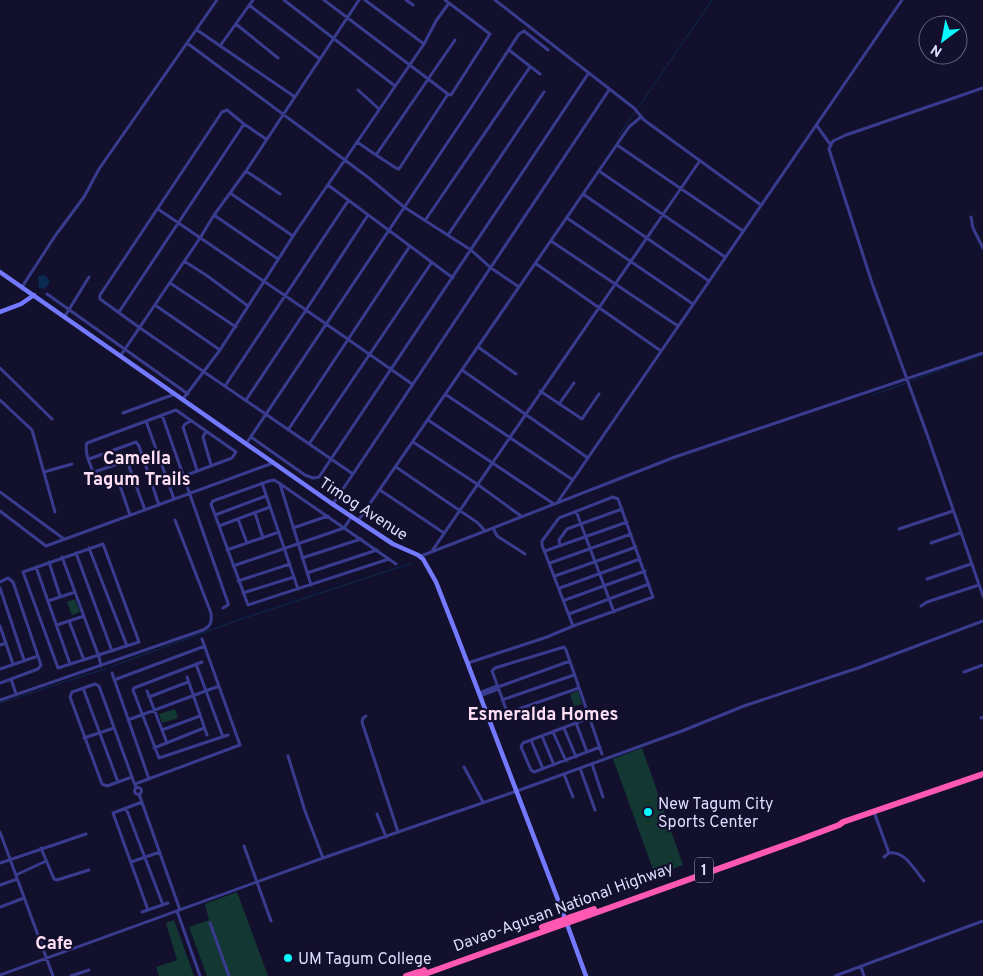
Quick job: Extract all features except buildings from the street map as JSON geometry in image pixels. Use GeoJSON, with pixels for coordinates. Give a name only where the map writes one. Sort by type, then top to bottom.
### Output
{"type":"FeatureCollection","features":[{"type":"Feature","properties":{"kind":"highway","name":"Davao-Agusan National Highway"},"geometry":{"type":"LineString","coordinates":[[419,976],[838,823],[983,774]]}},
{"type":"Feature","properties":{"kind":"highway","name":"Davao-Agusan National Highway"},"geometry":{"type":"LineString","coordinates":[[406,976],[509,942]]}},
{"type":"Feature","properties":{"kind":"main road","name":"Timog Avenue"},"geometry":{"type":"LineString","coordinates":[[0,272],[358,521],[393,544],[421,556],[436,582],[586,976]]}},
{"type":"Feature","properties":{"kind":"main road"},"geometry":{"type":"LineString","coordinates":[[0,312],[21,304],[34,295]]}},
{"type":"Feature","properties":{"kind":"street"},"geometry":{"type":"LineString","coordinates":[[22,287],[55,236],[84,197],[99,169],[217,0]]}},
{"type":"Feature","properties":{"kind":"street"},"geometry":{"type":"LineString","coordinates":[[220,46],[252,0]]}},
{"type":"Feature","properties":{"kind":"street"},"geometry":{"type":"LineString","coordinates":[[284,0],[395,86]]}},
{"type":"Feature","properties":{"kind":"street"},"geometry":{"type":"LineString","coordinates":[[324,0],[408,66],[448,94]]}},
{"type":"Feature","properties":{"kind":"street"},"geometry":{"type":"LineString","coordinates":[[121,355],[359,0]]}},
{"type":"Feature","properties":{"kind":"street"},"geometry":{"type":"LineString","coordinates":[[365,0],[424,44]]}},
{"type":"Feature","properties":{"kind":"street"},"geometry":{"type":"LineString","coordinates":[[406,0],[412,4]]}},
{"type":"Feature","properties":{"kind":"street"},"geometry":{"type":"LineString","coordinates":[[357,142],[396,168],[399,168],[448,94],[451,95],[490,34],[445,0]]}},
{"type":"Feature","properties":{"kind":"street"},"geometry":{"type":"LineString","coordinates":[[495,0],[634,108],[641,117],[699,162],[761,205]]}},
{"type":"Feature","properties":{"kind":"street"},"geometry":{"type":"LineString","coordinates":[[556,504],[902,0]]}},
{"type":"Feature","properties":{"kind":"street"},"geometry":{"type":"LineString","coordinates":[[183,399],[205,372],[236,327],[263,281],[424,44],[449,3]]}},
{"type":"Feature","properties":{"kind":"street"},"geometry":{"type":"LineString","coordinates":[[249,5],[320,59]]}},
{"type":"Feature","properties":{"kind":"street"},"geometry":{"type":"LineString","coordinates":[[236,24],[278,58]]}},
{"type":"Feature","properties":{"kind":"street"},"geometry":{"type":"LineString","coordinates":[[196,30],[295,97]]}},
{"type":"Feature","properties":{"kind":"street"},"geometry":{"type":"LineString","coordinates":[[246,444],[519,34],[524,31],[548,50]]}},
{"type":"Feature","properties":{"kind":"street"},"geometry":{"type":"LineString","coordinates":[[376,155],[455,40]]}},
{"type":"Feature","properties":{"kind":"street"},"geometry":{"type":"LineString","coordinates":[[187,43],[404,207],[426,219],[471,250],[491,268],[519,287]]}},
{"type":"Feature","properties":{"kind":"street"},"geometry":{"type":"LineString","coordinates":[[509,50],[540,74]]}},
{"type":"Feature","properties":{"kind":"street"},"geometry":{"type":"LineString","coordinates":[[426,219],[530,67]]}},
{"type":"Feature","properties":{"kind":"street"},"geometry":{"type":"LineString","coordinates":[[251,437],[305,475],[313,478],[319,477],[588,74]]}},
{"type":"Feature","properties":{"kind":"street"},"geometry":{"type":"LineString","coordinates":[[830,144],[854,131],[983,88]]}},
{"type":"Feature","properties":{"kind":"street"},"geometry":{"type":"LineString","coordinates":[[358,90],[379,109]]}},
{"type":"Feature","properties":{"kind":"street"},"geometry":{"type":"LineString","coordinates":[[333,504],[609,90]]}},
{"type":"Feature","properties":{"kind":"street"},"geometry":{"type":"LineString","coordinates":[[448,235],[544,92]]}},
{"type":"Feature","properties":{"kind":"street"},"geometry":{"type":"LineString","coordinates":[[266,139],[227,110],[222,112],[100,295],[100,300],[353,474]]}},
{"type":"Feature","properties":{"kind":"street"},"geometry":{"type":"LineString","coordinates":[[358,521],[629,127],[641,117]]}},
{"type":"Feature","properties":{"kind":"street"},"geometry":{"type":"LineString","coordinates":[[119,312],[244,124]]}},
{"type":"Feature","properties":{"kind":"street"},"geometry":{"type":"LineString","coordinates":[[817,126],[830,144],[829,149],[872,283],[983,596]]}},
{"type":"Feature","properties":{"kind":"street"},"geometry":{"type":"LineString","coordinates":[[617,145],[743,232]]}},
{"type":"Feature","properties":{"kind":"street"},"geometry":{"type":"LineString","coordinates":[[432,552],[630,260],[699,162]]}},
{"type":"Feature","properties":{"kind":"street"},"geometry":{"type":"LineString","coordinates":[[246,171],[280,194]]}},
{"type":"Feature","properties":{"kind":"street"},"geometry":{"type":"LineString","coordinates":[[599,171],[725,257]]}},
{"type":"Feature","properties":{"kind":"street"},"geometry":{"type":"LineString","coordinates":[[328,185],[348,202],[453,278]]}},
{"type":"Feature","properties":{"kind":"street"},"geometry":{"type":"LineString","coordinates":[[230,194],[293,236]]}},
{"type":"Feature","properties":{"kind":"street"},"geometry":{"type":"LineString","coordinates":[[583,194],[709,281]]}},
{"type":"Feature","properties":{"kind":"street"},"geometry":{"type":"LineString","coordinates":[[225,386],[348,202]]}},
{"type":"Feature","properties":{"kind":"street"},"geometry":{"type":"LineString","coordinates":[[158,209],[412,384]]}},
{"type":"Feature","properties":{"kind":"street"},"geometry":{"type":"LineString","coordinates":[[214,215],[278,259]]}},
{"type":"Feature","properties":{"kind":"street"},"geometry":{"type":"LineString","coordinates":[[246,400],[368,215]]}},
{"type":"Feature","properties":{"kind":"street"},"geometry":{"type":"LineString","coordinates":[[971,217],[973,228],[983,248]]}},
{"type":"Feature","properties":{"kind":"street"},"geometry":{"type":"LineString","coordinates":[[567,218],[693,304]]}},
{"type":"Feature","properties":{"kind":"street"},"geometry":{"type":"LineString","coordinates":[[551,241],[678,326]]}},
{"type":"Feature","properties":{"kind":"street"},"geometry":{"type":"LineString","coordinates":[[288,430],[410,246]]}},
{"type":"Feature","properties":{"kind":"street"},"geometry":{"type":"LineString","coordinates":[[184,261],[248,306]]}},
{"type":"Feature","properties":{"kind":"street"},"geometry":{"type":"LineString","coordinates":[[309,444],[432,262]]}},
{"type":"Feature","properties":{"kind":"street"},"geometry":{"type":"LineString","coordinates":[[535,263],[661,351]]}},
{"type":"Feature","properties":{"kind":"street"},"geometry":{"type":"LineString","coordinates":[[65,316],[88,278]]}},
{"type":"Feature","properties":{"kind":"street"},"geometry":{"type":"LineString","coordinates":[[170,283],[236,327]]}},
{"type":"Feature","properties":{"kind":"street"},"geometry":{"type":"LineString","coordinates":[[47,294],[188,394]]}},
{"type":"Feature","properties":{"kind":"street"},"geometry":{"type":"LineString","coordinates":[[155,305],[220,350]]}},
{"type":"Feature","properties":{"kind":"street"},"geometry":{"type":"LineString","coordinates":[[478,347],[516,374]]}},
{"type":"Feature","properties":{"kind":"street"},"geometry":{"type":"LineString","coordinates":[[421,556],[485,531],[494,531],[521,517],[675,458],[983,352]]}},
{"type":"Feature","properties":{"kind":"street"},"geometry":{"type":"LineString","coordinates":[[0,368],[52,419]]}},
{"type":"Feature","properties":{"kind":"street"},"geometry":{"type":"LineString","coordinates":[[462,370],[588,458]]}},
{"type":"Feature","properties":{"kind":"street"},"geometry":{"type":"LineString","coordinates":[[559,404],[574,383]]}},
{"type":"Feature","properties":{"kind":"street"},"geometry":{"type":"LineString","coordinates":[[540,392],[582,419],[599,394]]}},
{"type":"Feature","properties":{"kind":"street"},"geometry":{"type":"LineString","coordinates":[[123,412],[175,394]]}},
{"type":"Feature","properties":{"kind":"street"},"geometry":{"type":"LineString","coordinates":[[445,394],[573,480]]}},
{"type":"Feature","properties":{"kind":"street"},"geometry":{"type":"LineString","coordinates":[[0,400],[32,430],[55,512]]}},
{"type":"Feature","properties":{"kind":"street"},"geometry":{"type":"LineString","coordinates":[[130,516],[118,480],[100,485],[89,458],[86,444],[176,410],[235,450],[236,454],[232,458],[184,476]]}},
{"type":"Feature","properties":{"kind":"street"},"geometry":{"type":"LineString","coordinates":[[162,415],[228,602],[228,605],[222,608]]}},
{"type":"Feature","properties":{"kind":"street"},"geometry":{"type":"LineString","coordinates":[[428,420],[556,504]]}},
{"type":"Feature","properties":{"kind":"street"},"geometry":{"type":"LineString","coordinates":[[146,421],[174,499]]}},
{"type":"Feature","properties":{"kind":"street"},"geometry":{"type":"LineString","coordinates":[[191,421],[183,427],[197,470]]}},
{"type":"Feature","properties":{"kind":"street"},"geometry":{"type":"LineString","coordinates":[[206,431],[203,437],[211,465]]}},
{"type":"Feature","properties":{"kind":"street"},"geometry":{"type":"LineString","coordinates":[[89,458],[136,442],[159,504]]}},
{"type":"Feature","properties":{"kind":"street"},"geometry":{"type":"LineString","coordinates":[[413,442],[477,484],[521,517]]}},
{"type":"Feature","properties":{"kind":"street"},"geometry":{"type":"LineString","coordinates":[[94,472],[127,461],[145,510]]}},
{"type":"Feature","properties":{"kind":"street"},"geometry":{"type":"LineString","coordinates":[[0,511],[46,546],[273,462]]}},
{"type":"Feature","properties":{"kind":"street"},"geometry":{"type":"LineString","coordinates":[[44,472],[72,464]]}},
{"type":"Feature","properties":{"kind":"street"},"geometry":{"type":"LineString","coordinates":[[396,467],[460,510],[478,523],[485,531]]}},
{"type":"Feature","properties":{"kind":"street"},"geometry":{"type":"LineString","coordinates":[[389,559],[248,606],[211,506],[212,502],[272,480],[280,483],[377,550],[396,564]]}},
{"type":"Feature","properties":{"kind":"street"},"geometry":{"type":"LineString","coordinates":[[262,483],[298,590]]}},
{"type":"Feature","properties":{"kind":"street"},"geometry":{"type":"LineString","coordinates":[[280,483],[311,585]]}},
{"type":"Feature","properties":{"kind":"street"},"geometry":{"type":"LineString","coordinates":[[380,490],[444,533]]}},
{"type":"Feature","properties":{"kind":"street"},"geometry":{"type":"LineString","coordinates":[[0,492],[64,540]]}},
{"type":"Feature","properties":{"kind":"street"},"geometry":{"type":"LineString","coordinates":[[215,515],[266,496]]}},
{"type":"Feature","properties":{"kind":"street"},"geometry":{"type":"LineString","coordinates":[[468,664],[652,598],[653,594],[645,571],[618,499],[615,496],[557,520],[542,541],[573,626]]}},
{"type":"Feature","properties":{"kind":"street"},"geometry":{"type":"LineString","coordinates":[[219,526],[270,507]]}},
{"type":"Feature","properties":{"kind":"street"},"geometry":{"type":"LineString","coordinates":[[560,546],[559,541],[565,531],[622,509]]}},
{"type":"Feature","properties":{"kind":"street"},"geometry":{"type":"LineString","coordinates":[[576,511],[614,612]]}},
{"type":"Feature","properties":{"kind":"street"},"geometry":{"type":"LineString","coordinates":[[899,529],[953,511]]}},
{"type":"Feature","properties":{"kind":"street"},"geometry":{"type":"LineString","coordinates":[[255,513],[263,538]]}},
{"type":"Feature","properties":{"kind":"street"},"geometry":{"type":"LineString","coordinates":[[293,528],[328,516]]}},
{"type":"Feature","properties":{"kind":"street"},"geometry":{"type":"LineString","coordinates":[[233,566],[344,528],[352,516]]}},
{"type":"Feature","properties":{"kind":"street"},"geometry":{"type":"LineString","coordinates":[[238,519],[247,543]]}},
{"type":"Feature","properties":{"kind":"street"},"geometry":{"type":"LineString","coordinates":[[0,700],[203,630],[211,625],[211,613],[175,520]]}},
{"type":"Feature","properties":{"kind":"street"},"geometry":{"type":"LineString","coordinates":[[545,551],[627,522]]}},
{"type":"Feature","properties":{"kind":"street"},"geometry":{"type":"LineString","coordinates":[[494,531],[524,554]]}},
{"type":"Feature","properties":{"kind":"street"},"geometry":{"type":"LineString","coordinates":[[227,550],[278,532]]}},
{"type":"Feature","properties":{"kind":"street"},"geometry":{"type":"LineString","coordinates":[[931,543],[960,533]]}},
{"type":"Feature","properties":{"kind":"street"},"geometry":{"type":"LineString","coordinates":[[550,563],[631,534]]}},
{"type":"Feature","properties":{"kind":"street"},"geometry":{"type":"LineString","coordinates":[[302,558],[361,539]]}},
{"type":"Feature","properties":{"kind":"street"},"geometry":{"type":"LineString","coordinates":[[103,544],[139,642],[58,668],[23,572],[89,548],[103,544]]}},
{"type":"Feature","properties":{"kind":"street"},"geometry":{"type":"LineString","coordinates":[[555,576],[594,560],[636,547]]}},
{"type":"Feature","properties":{"kind":"street"},"geometry":{"type":"LineString","coordinates":[[89,548],[127,646]]}},
{"type":"Feature","properties":{"kind":"street"},"geometry":{"type":"LineString","coordinates":[[307,573],[377,550]]}},
{"type":"Feature","properties":{"kind":"street"},"geometry":{"type":"LineString","coordinates":[[76,553],[112,651]]}},
{"type":"Feature","properties":{"kind":"street"},"geometry":{"type":"LineString","coordinates":[[62,558],[102,665]]}},
{"type":"Feature","properties":{"kind":"street"},"geometry":{"type":"LineString","coordinates":[[560,588],[640,559]]}},
{"type":"Feature","properties":{"kind":"street"},"geometry":{"type":"LineString","coordinates":[[49,562],[60,596]]}},
{"type":"Feature","properties":{"kind":"street"},"geometry":{"type":"LineString","coordinates":[[238,580],[290,564]]}},
{"type":"Feature","properties":{"kind":"street"},"geometry":{"type":"LineString","coordinates":[[927,579],[972,564]]}},
{"type":"Feature","properties":{"kind":"street"},"geometry":{"type":"LineString","coordinates":[[36,567],[70,664]]}},
{"type":"Feature","properties":{"kind":"street"},"geometry":{"type":"LineString","coordinates":[[564,600],[645,571]]}},
{"type":"Feature","properties":{"kind":"street"},"geometry":{"type":"LineString","coordinates":[[243,593],[294,576]]}},
{"type":"Feature","properties":{"kind":"street"},"geometry":{"type":"LineString","coordinates":[[0,582],[8,578],[13,582],[41,664],[40,668],[0,683]]}},
{"type":"Feature","properties":{"kind":"street"},"geometry":{"type":"LineString","coordinates":[[569,614],[649,584]]}},
{"type":"Feature","properties":{"kind":"street"},"geometry":{"type":"LineString","coordinates":[[921,606],[927,602],[979,585]]}},
{"type":"Feature","properties":{"kind":"street"},"geometry":{"type":"LineString","coordinates":[[0,588],[24,660]]}},
{"type":"Feature","properties":{"kind":"street"},"geometry":{"type":"LineString","coordinates":[[48,601],[74,592]]}},
{"type":"Feature","properties":{"kind":"street"},"geometry":{"type":"LineString","coordinates":[[57,625],[84,616]]}},
{"type":"Feature","properties":{"kind":"street"},"geometry":{"type":"LineString","coordinates":[[69,621],[84,660]]}},
{"type":"Feature","properties":{"kind":"street"},"geometry":{"type":"LineString","coordinates":[[0,975],[323,858],[592,764],[744,706],[858,668],[983,621]]}},
{"type":"Feature","properties":{"kind":"street"},"geometry":{"type":"LineString","coordinates":[[0,626],[13,664]]}},
{"type":"Feature","properties":{"kind":"street"},"geometry":{"type":"LineString","coordinates":[[136,786],[149,779],[240,745],[202,639]]}},
{"type":"Feature","properties":{"kind":"street"},"geometry":{"type":"LineString","coordinates":[[0,645],[6,643]]}},
{"type":"Feature","properties":{"kind":"street"},"geometry":{"type":"LineString","coordinates":[[114,680],[205,646]]}},
{"type":"Feature","properties":{"kind":"street"},"geometry":{"type":"LineString","coordinates":[[579,688],[510,712],[506,709],[502,700],[492,671],[494,668],[562,647],[566,650],[602,754]]}},
{"type":"Feature","properties":{"kind":"street"},"geometry":{"type":"LineString","coordinates":[[0,669],[38,656]]}},
{"type":"Feature","properties":{"kind":"street"},"geometry":{"type":"LineString","coordinates":[[479,694],[570,661]]}},
{"type":"Feature","properties":{"kind":"street"},"geometry":{"type":"LineString","coordinates":[[202,662],[134,688],[141,715],[157,757],[160,758],[228,735]]}},
{"type":"Feature","properties":{"kind":"street"},"geometry":{"type":"LineString","coordinates":[[196,664],[223,737]]}},
{"type":"Feature","properties":{"kind":"street"},"geometry":{"type":"LineString","coordinates":[[964,672],[983,665]]}},
{"type":"Feature","properties":{"kind":"street"},"geometry":{"type":"LineString","coordinates":[[112,673],[149,779]]}},
{"type":"Feature","properties":{"kind":"street"},"geometry":{"type":"LineString","coordinates":[[502,700],[575,675]]}},
{"type":"Feature","properties":{"kind":"street"},"geometry":{"type":"LineString","coordinates":[[186,676],[207,735]]}},
{"type":"Feature","properties":{"kind":"street"},"geometry":{"type":"LineString","coordinates":[[11,679],[16,694]]}},
{"type":"Feature","properties":{"kind":"street"},"geometry":{"type":"LineString","coordinates":[[150,697],[188,682]]}},
{"type":"Feature","properties":{"kind":"street"},"geometry":{"type":"LineString","coordinates":[[132,777],[107,786],[102,784],[84,738],[70,695],[72,692],[95,684],[99,686],[136,786],[134,793],[139,794],[160,852],[200,976]]}},
{"type":"Feature","properties":{"kind":"street"},"geometry":{"type":"LineString","coordinates":[[128,720],[219,686]]}},
{"type":"Feature","properties":{"kind":"street"},"geometry":{"type":"LineString","coordinates":[[83,688],[118,782]]}},
{"type":"Feature","properties":{"kind":"street"},"geometry":{"type":"LineString","coordinates":[[147,692],[167,743]]}},
{"type":"Feature","properties":{"kind":"street"},"geometry":{"type":"LineString","coordinates":[[162,730],[200,716]]}},
{"type":"Feature","properties":{"kind":"street"},"geometry":{"type":"LineString","coordinates":[[366,716],[362,721],[398,832]]}},
{"type":"Feature","properties":{"kind":"street"},"geometry":{"type":"LineString","coordinates":[[589,718],[531,740],[521,746],[531,770],[534,772],[600,747]]}},
{"type":"Feature","properties":{"kind":"street"},"geometry":{"type":"LineString","coordinates":[[576,723],[587,752]]}},
{"type":"Feature","properties":{"kind":"street"},"geometry":{"type":"LineString","coordinates":[[84,738],[114,728]]}},
{"type":"Feature","properties":{"kind":"street"},"geometry":{"type":"LineString","coordinates":[[154,748],[204,728]]}},
{"type":"Feature","properties":{"kind":"street"},"geometry":{"type":"LineString","coordinates":[[564,728],[576,757]]}},
{"type":"Feature","properties":{"kind":"street"},"geometry":{"type":"LineString","coordinates":[[553,732],[566,761]]}},
{"type":"Feature","properties":{"kind":"street"},"geometry":{"type":"LineString","coordinates":[[542,736],[554,765]]}},
{"type":"Feature","properties":{"kind":"street"},"geometry":{"type":"LineString","coordinates":[[531,740],[543,769]]}},
{"type":"Feature","properties":{"kind":"street"},"geometry":{"type":"LineString","coordinates":[[288,756],[323,858]]}},
{"type":"Feature","properties":{"kind":"street"},"geometry":{"type":"LineString","coordinates":[[592,764],[603,797]]}},
{"type":"Feature","properties":{"kind":"street"},"geometry":{"type":"LineString","coordinates":[[464,767],[483,802]]}},
{"type":"Feature","properties":{"kind":"street"},"geometry":{"type":"LineString","coordinates":[[580,768],[595,810]]}},
{"type":"Feature","properties":{"kind":"street"},"geometry":{"type":"LineString","coordinates":[[564,774],[574,797]]}},
{"type":"Feature","properties":{"kind":"street"},"geometry":{"type":"LineString","coordinates":[[142,802],[113,813],[148,910]]}},
{"type":"Feature","properties":{"kind":"street"},"geometry":{"type":"LineString","coordinates":[[126,808],[163,905]]}},
{"type":"Feature","properties":{"kind":"street"},"geometry":{"type":"LineString","coordinates":[[874,812],[889,853]]}},
{"type":"Feature","properties":{"kind":"street"},"geometry":{"type":"LineString","coordinates":[[377,814],[386,837]]}},
{"type":"Feature","properties":{"kind":"street"},"geometry":{"type":"LineString","coordinates":[[0,832],[53,976]]}},
{"type":"Feature","properties":{"kind":"street"},"geometry":{"type":"LineString","coordinates":[[0,863],[86,834]]}},
{"type":"Feature","properties":{"kind":"street"},"geometry":{"type":"LineString","coordinates":[[244,846],[271,921]]}},
{"type":"Feature","properties":{"kind":"street"},"geometry":{"type":"LineString","coordinates":[[41,848],[55,880],[88,870]]}},
{"type":"Feature","properties":{"kind":"street"},"geometry":{"type":"LineString","coordinates":[[131,862],[160,852]]}},
{"type":"Feature","properties":{"kind":"street"},"geometry":{"type":"LineString","coordinates":[[884,857],[889,853],[897,853],[903,856],[924,881]]}},
{"type":"Feature","properties":{"kind":"street"},"geometry":{"type":"LineString","coordinates":[[0,885],[46,861]]}},
{"type":"Feature","properties":{"kind":"street"},"geometry":{"type":"LineString","coordinates":[[0,907],[24,898]]}},
{"type":"Feature","properties":{"kind":"street"},"geometry":{"type":"LineString","coordinates":[[142,912],[168,903]]}},
{"type":"Feature","properties":{"kind":"street"},"geometry":{"type":"LineString","coordinates":[[835,976],[983,921]]}},
{"type":"Feature","properties":{"kind":"street"},"geometry":{"type":"LineString","coordinates":[[210,923],[229,976]]}},
{"type":"Feature","properties":{"kind":"street"},"geometry":{"type":"LineString","coordinates":[[861,966],[864,976]]}},
{"type":"Feature","properties":{"kind":"street"},"geometry":{"type":"LineString","coordinates":[[71,976],[89,970]]}},
{"type":"Feature","properties":{"kind":"green space"},"geometry":{"type":"Polygon","coordinates":[[[75,599],[80,612],[72,615],[67,602],[75,599]]]}},
{"type":"Feature","properties":{"kind":"green space"},"geometry":{"type":"Polygon","coordinates":[[[578,691],[582,704],[574,706],[570,694],[578,691]]]}},
{"type":"Feature","properties":{"kind":"green space"},"geometry":{"type":"Polygon","coordinates":[[[175,709],[178,718],[162,723],[159,714],[175,709]]]}},
{"type":"Feature","properties":{"kind":"green space","name":"New Tagum City Sports Center"},"geometry":{"type":"Polygon","coordinates":[[[642,748],[683,865],[655,875],[613,759],[642,748]]]}},
{"type":"Feature","properties":{"kind":"green space"},"geometry":{"type":"Polygon","coordinates":[[[237,892],[268,976],[207,976],[189,927],[209,920],[205,904],[237,892]]]}},
{"type":"Feature","properties":{"kind":"green space"},"geometry":{"type":"Polygon","coordinates":[[[174,920],[194,976],[159,976],[156,967],[177,960],[166,923],[174,920]]]}},
{"type":"Feature","properties":{"kind":"water"},"geometry":{"type":"Polygon","coordinates":[[[45,275],[50,282],[45,289],[39,288],[38,276],[45,275]]]}},
{"type":"Feature","properties":{"kind":"waterway"},"geometry":{"type":"LineString","coordinates":[[638,108],[712,0]]}},
{"type":"Feature","properties":{"kind":"waterway"},"geometry":{"type":"LineString","coordinates":[[618,137],[635,111]]}},
{"type":"Feature","properties":{"kind":"waterway"},"geometry":{"type":"LineString","coordinates":[[910,381],[983,355]]}},
{"type":"Feature","properties":{"kind":"waterway"},"geometry":{"type":"LineString","coordinates":[[873,395],[906,383]]}},
{"type":"Feature","properties":{"kind":"waterway"},"geometry":{"type":"LineString","coordinates":[[110,667],[238,620],[412,563]]}},
{"type":"Feature","properties":{"kind":"waterway"},"geometry":{"type":"LineString","coordinates":[[0,703],[107,668]]}},
{"type":"Feature","properties":{"kind":"place","name":"New Tagum City Sports Center"},"geometry":{"type":"Point","coordinates":[648,812]}},
{"type":"Feature","properties":{"kind":"place","name":"UM Tagum College"},"geometry":{"type":"Point","coordinates":[288,958]}},
{"type":"Feature","properties":{"kind":"district","name":"Camella Tagum Trails"},"geometry":{"type":"Point","coordinates":[137,468]}},
{"type":"Feature","properties":{"kind":"district","name":"Esmeralda Homes"},"geometry":{"type":"Point","coordinates":[543,714]}},
{"type":"Feature","properties":{"kind":"district","name":"Cafe"},"geometry":{"type":"Point","coordinates":[54,943]}}]}
